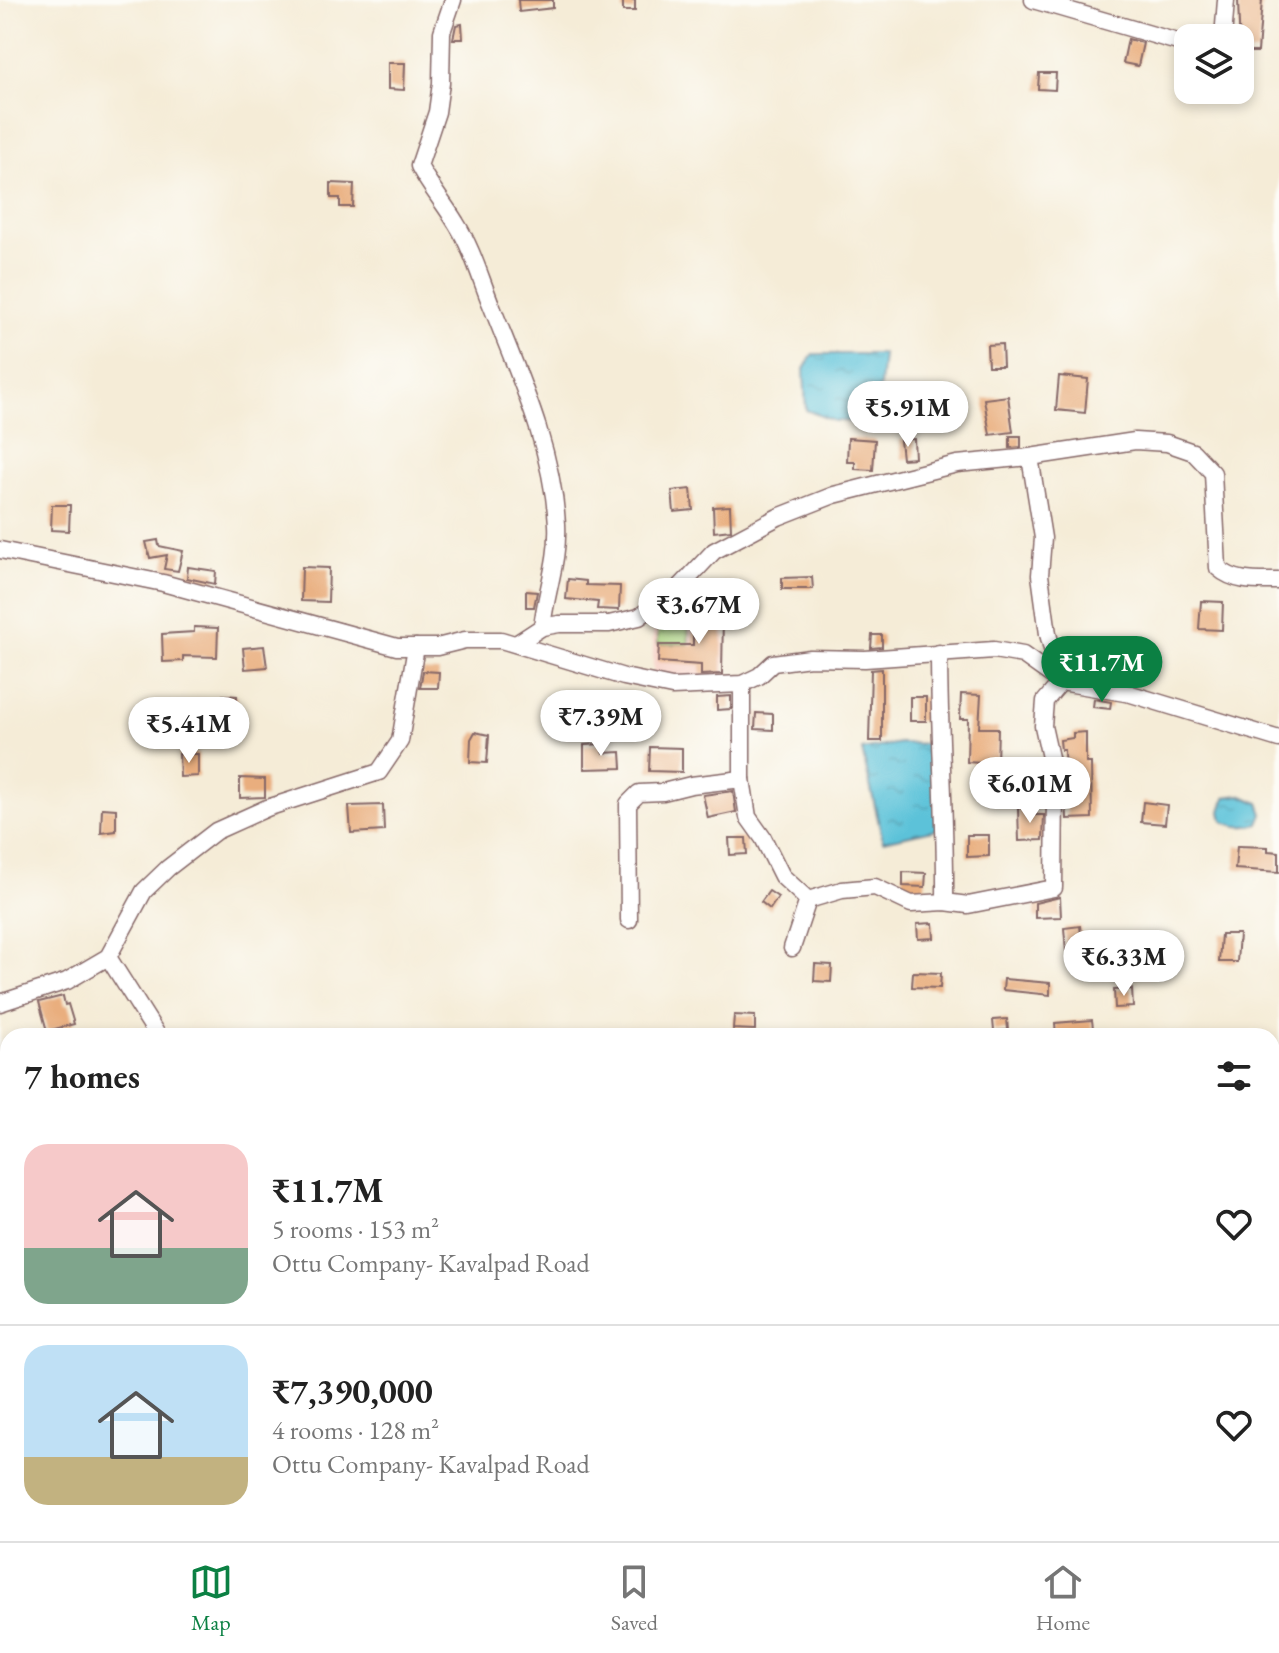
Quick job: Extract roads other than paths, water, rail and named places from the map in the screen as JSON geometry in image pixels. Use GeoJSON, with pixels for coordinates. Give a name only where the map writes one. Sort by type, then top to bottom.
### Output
{"type":"FeatureCollection","features":[{"type":"Feature","properties":{"kind":"street"},"geometry":{"type":"LineString","coordinates":[[453,0],[442,32],[437,112],[419,166],[433,192],[457,224],[473,258],[518,367],[544,446],[557,524],[555,564],[545,599],[542,627]]}},
{"type":"Feature","properties":{"kind":"street"},"geometry":{"type":"LineString","coordinates":[[1033,0],[1174,41]]}},
{"type":"Feature","properties":{"kind":"street"},"geometry":{"type":"LineString","coordinates":[[1224,24],[1226,0]]}},
{"type":"Feature","properties":{"kind":"street"},"geometry":{"type":"LineString","coordinates":[[516,644],[542,627],[609,624],[639,617],[681,586],[714,551],[778,517],[834,495],[957,464],[1030,457],[1135,441],[1167,443],[1193,452],[1213,473],[1218,568],[1240,580],[1279,581]]}},
{"type":"Feature","properties":{"kind":"street"},"geometry":{"type":"LineString","coordinates":[[1030,457],[1043,538],[1040,575],[1048,634],[1061,682]]}},
{"type":"Feature","properties":{"kind":"street"},"geometry":{"type":"LineString","coordinates":[[0,550],[163,583],[397,647],[437,647],[465,640],[501,640],[624,677],[672,687],[742,684],[759,676],[773,663],[810,658],[865,659],[994,650],[1023,655],[1061,682],[1131,694],[1279,739]]}},
{"type":"Feature","properties":{"kind":"street"},"geometry":{"type":"LineString","coordinates":[[0,1003],[67,981],[108,957],[144,891],[216,831],[267,808],[379,772],[400,741],[416,647]]}},
{"type":"Feature","properties":{"kind":"street"},"geometry":{"type":"LineString","coordinates":[[939,653],[939,743],[946,840],[945,902]]}},
{"type":"Feature","properties":{"kind":"street"},"geometry":{"type":"LineString","coordinates":[[808,900],[842,890],[875,887],[911,904],[945,902],[968,905],[1054,888],[1055,791],[1043,726],[1045,701],[1061,682]]}},
{"type":"Feature","properties":{"kind":"street"},"geometry":{"type":"LineString","coordinates":[[742,684],[742,779],[748,817],[763,838],[782,876],[808,900]]}},
{"type":"Feature","properties":{"kind":"street"},"geometry":{"type":"LineString","coordinates":[[629,920],[628,804],[639,793],[742,779]]}},
{"type":"Feature","properties":{"kind":"street"},"geometry":{"type":"LineString","coordinates":[[792,948],[808,900]]}},
{"type":"Feature","properties":{"kind":"street"},"geometry":{"type":"LineString","coordinates":[[108,957],[153,1028]]}},
{"type":"Feature","properties":{"kind":"water"},"geometry":{"type":"Polygon","coordinates":[[[813,354],[883,354],[880,386],[870,422],[834,421],[806,410],[804,369],[813,354]]]}},
{"type":"Feature","properties":{"kind":"water"},"geometry":{"type":"Polygon","coordinates":[[[900,743],[927,744],[938,790],[942,828],[883,841],[862,750],[900,743]]]}},
{"type":"Feature","properties":{"kind":"water"},"geometry":{"type":"Polygon","coordinates":[[[1240,795],[1259,803],[1263,814],[1259,824],[1241,826],[1223,821],[1221,811],[1226,797],[1240,795]]]}}]}
